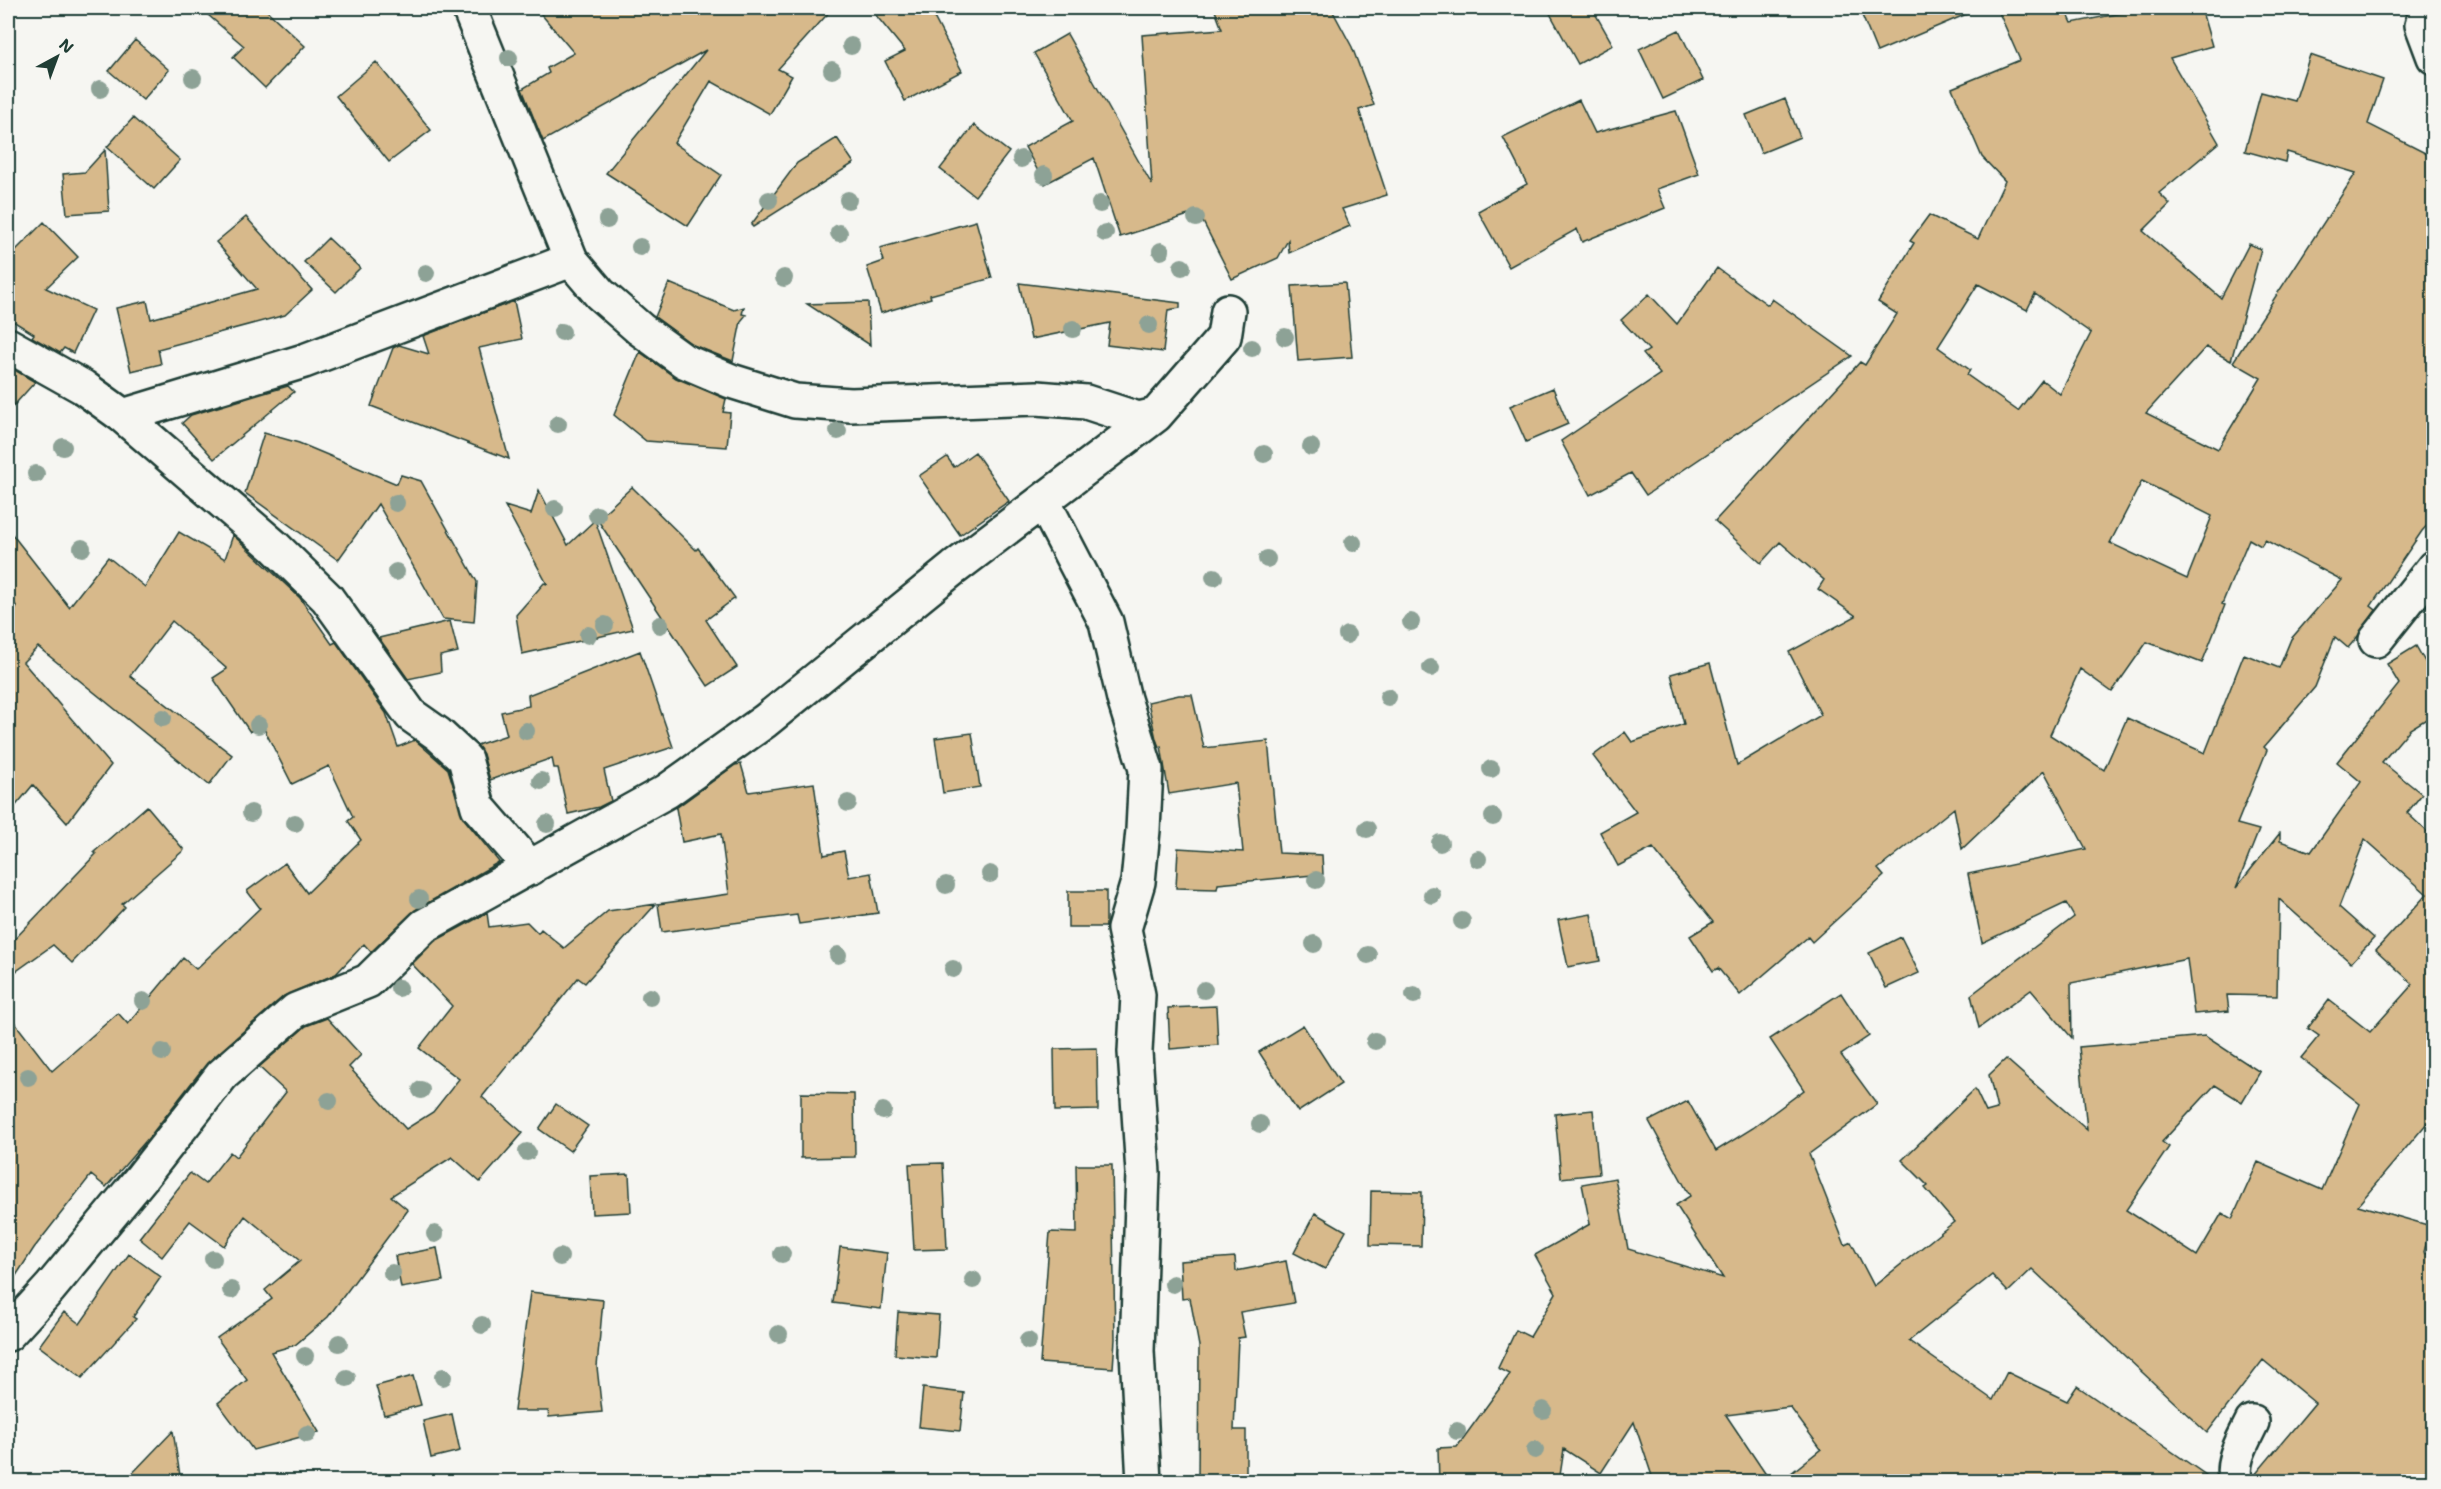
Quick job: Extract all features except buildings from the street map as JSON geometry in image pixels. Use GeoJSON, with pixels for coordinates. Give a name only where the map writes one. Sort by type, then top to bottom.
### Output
{"type":"FeatureCollection","features":[{"type":"Feature","properties":{"kind":"street"},"geometry":{"type":"LineString","coordinates":[[469,8],[571,260],[600,294],[640,330],[684,361],[731,381],[795,401],[851,405],[1037,398],[1086,402],[1138,419],[1156,416]]}},
{"type":"Feature","properties":{"kind":"street"},"geometry":{"type":"LineString","coordinates":[[2427,8],[2422,25],[2433,57]]}},
{"type":"Feature","properties":{"kind":"street"},"geometry":{"type":"LineString","coordinates":[[123,416],[304,361],[571,260]]}},
{"type":"Feature","properties":{"kind":"street"},"geometry":{"type":"LineString","coordinates":[[8,1334],[50,1288],[222,1075],[296,1010],[368,981],[424,926],[667,791],[765,721],[954,568],[1156,416],[1224,338],[1228,311]]}},
{"type":"Feature","properties":{"kind":"street"},"geometry":{"type":"LineString","coordinates":[[8,345],[83,387],[123,416],[266,540],[327,598],[411,715],[438,734],[465,759],[478,807],[531,868]]}},
{"type":"Feature","properties":{"kind":"street"},"geometry":{"type":"LineString","coordinates":[[1043,501],[1106,621],[1124,699],[1146,769],[1138,882],[1125,929],[1138,995],[1135,1052],[1143,1173],[1137,1351],[1143,1482]]}},
{"type":"Feature","properties":{"kind":"street"},"geometry":{"type":"LineString","coordinates":[[2376,640],[2433,567]]}},
{"type":"Feature","properties":{"kind":"street"},"geometry":{"type":"LineString","coordinates":[[2236,1482],[2234,1478],[2236,1455],[2252,1422]]}}]}
